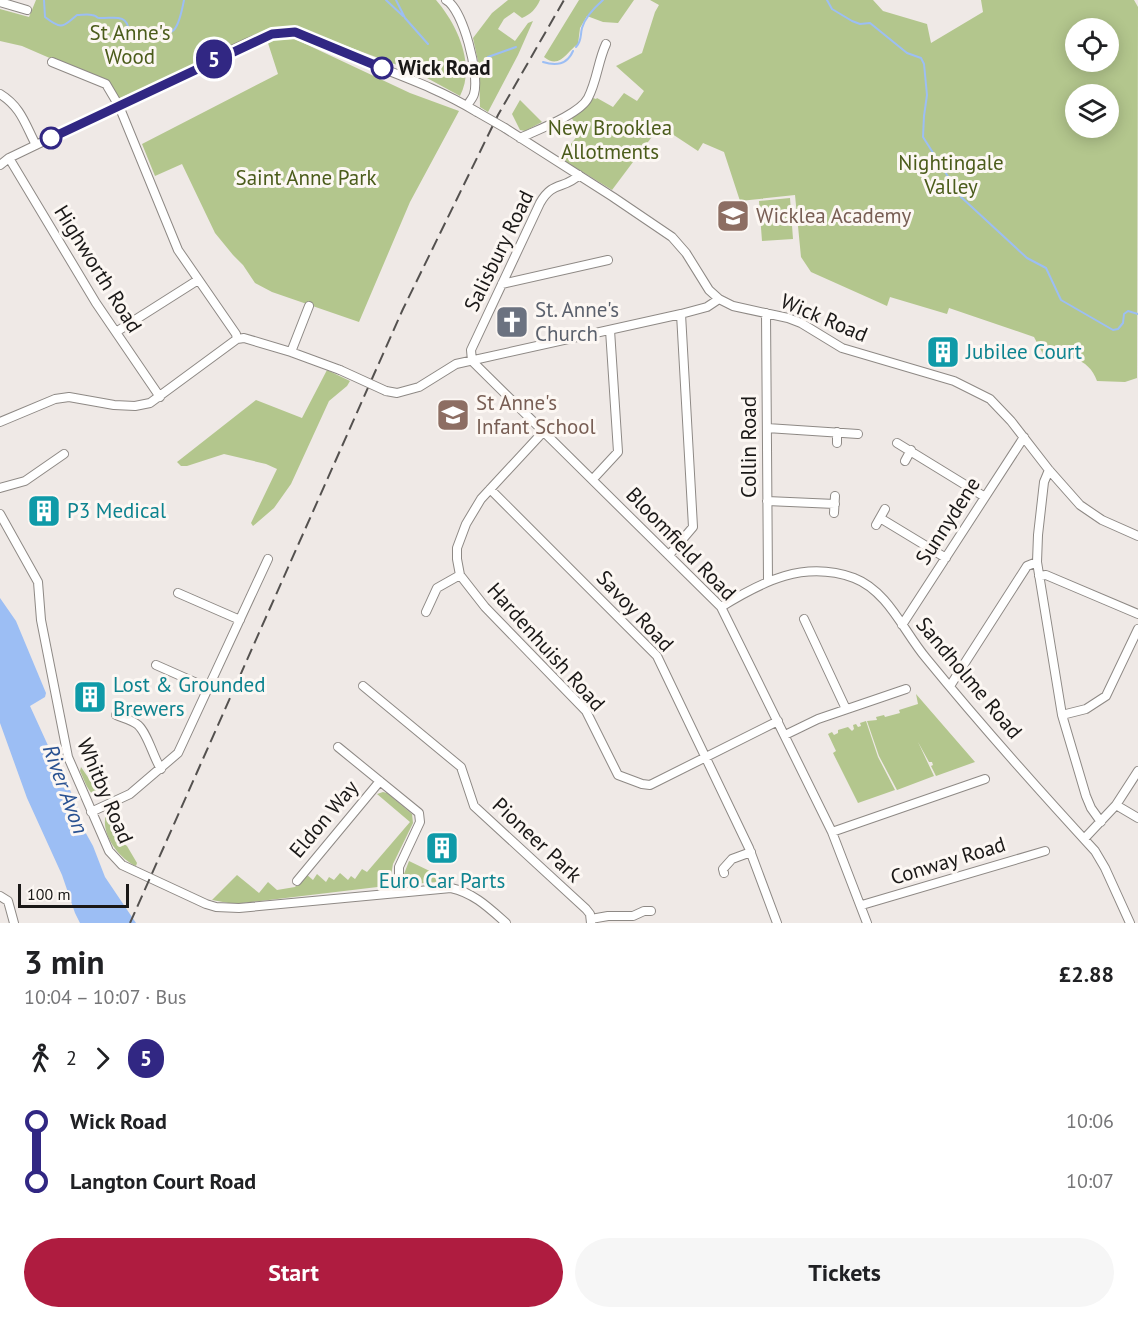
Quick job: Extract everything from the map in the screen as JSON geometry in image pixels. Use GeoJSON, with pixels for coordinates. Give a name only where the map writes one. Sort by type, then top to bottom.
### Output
{"type":"FeatureCollection","features":[{"type":"Feature","properties":{"kind":"street"},"geometry":{"type":"LineString","coordinates":[[451,1],[468,39],[476,78],[474,94],[467,106]]}},
{"type":"Feature","properties":{"kind":"street"},"geometry":{"type":"LineString","coordinates":[[0,2],[27,10]]}},
{"type":"Feature","properties":{"kind":"street"},"geometry":{"type":"LineString","coordinates":[[0,165],[9,158],[232,51],[272,34],[287,32],[309,37],[378,67],[416,80],[505,128],[672,237],[686,253],[709,290],[719,299],[707,307],[681,314],[456,364],[419,387],[397,393],[386,391],[340,370],[291,352],[244,338],[237,339],[150,403],[135,406],[114,405],[69,397],[0,422]]}},
{"type":"Feature","properties":{"kind":"street"},"geometry":{"type":"LineString","coordinates":[[520,138],[578,109],[588,99],[600,56],[606,44]]}},
{"type":"Feature","properties":{"kind":"street"},"geometry":{"type":"LineString","coordinates":[[52,62],[106,84],[119,106],[178,250],[236,334],[237,339]]}},
{"type":"Feature","properties":{"kind":"street"},"geometry":{"type":"LineString","coordinates":[[0,94],[12,101],[19,110],[36,145]]}},
{"type":"Feature","properties":{"kind":"street","name":"Highworth Road"},"geometry":{"type":"LineString","coordinates":[[9,158],[96,303],[160,397]]}},
{"type":"Feature","properties":{"kind":"street","name":"Salisbury Road"},"geometry":{"type":"LineString","coordinates":[[472,361],[471,350],[546,192],[554,186],[572,182],[579,175]]}},
{"type":"Feature","properties":{"kind":"street"},"geometry":{"type":"LineString","coordinates":[[502,284],[608,260]]}},
{"type":"Feature","properties":{"kind":"street"},"geometry":{"type":"LineString","coordinates":[[116,332],[198,280]]}},
{"type":"Feature","properties":{"kind":"street","name":"Wick Road"},"geometry":{"type":"LineString","coordinates":[[719,299],[734,306],[801,323],[842,348],[973,389],[990,399],[1080,505],[1102,520],[1138,536]]}},
{"type":"Feature","properties":{"kind":"street"},"geometry":{"type":"LineString","coordinates":[[291,352],[309,306]]}},
{"type":"Feature","properties":{"kind":"street","name":"Collin Road"},"geometry":{"type":"LineString","coordinates":[[766,313],[768,581]]}},
{"type":"Feature","properties":{"kind":"street"},"geometry":{"type":"LineString","coordinates":[[670,554],[693,527],[681,314]]}},
{"type":"Feature","properties":{"kind":"street"},"geometry":{"type":"LineString","coordinates":[[593,479],[618,452],[610,330]]}},
{"type":"Feature","properties":{"kind":"street","name":"Bloomfield Road"},"geometry":{"type":"LineString","coordinates":[[472,361],[670,554],[721,607],[832,832],[867,923]]}},
{"type":"Feature","properties":{"kind":"street"},"geometry":{"type":"LineString","coordinates":[[767,428],[858,434]]}},
{"type":"Feature","properties":{"kind":"street","name":"Hardenhuish Road"},"geometry":{"type":"LineString","coordinates":[[544,431],[490,489],[466,524],[460,539],[457,559],[460,575],[485,608],[586,711],[620,777],[642,784],[650,784],[707,758],[778,721]]}},
{"type":"Feature","properties":{"kind":"street"},"geometry":{"type":"LineString","coordinates":[[837,432],[837,443]]}},
{"type":"Feature","properties":{"kind":"street","name":"Sunnydene"},"geometry":{"type":"LineString","coordinates":[[902,625],[1024,437]]}},
{"type":"Feature","properties":{"kind":"street"},"geometry":{"type":"LineString","coordinates":[[897,443],[985,497]]}},
{"type":"Feature","properties":{"kind":"street"},"geometry":{"type":"LineString","coordinates":[[905,460],[911,450]]}},
{"type":"Feature","properties":{"kind":"street"},"geometry":{"type":"LineString","coordinates":[[0,488],[25,481],[64,454]]}},
{"type":"Feature","properties":{"kind":"street"},"geometry":{"type":"LineString","coordinates":[[1049,470],[1044,482],[1038,535],[1039,576],[1062,715],[1086,796],[1101,822]]}},
{"type":"Feature","properties":{"kind":"street","name":"Savoy Road"},"geometry":{"type":"LineString","coordinates":[[490,489],[657,656],[750,850],[777,923]]}},
{"type":"Feature","properties":{"kind":"street"},"geometry":{"type":"LineString","coordinates":[[767,501],[835,504]]}},
{"type":"Feature","properties":{"kind":"street"},"geometry":{"type":"LineString","coordinates":[[885,509],[878,521],[946,558]]}},
{"type":"Feature","properties":{"kind":"street","name":"Whitby Road"},"geometry":{"type":"LineString","coordinates":[[0,514],[38,582],[41,620],[68,757],[108,851],[122,865],[216,907],[239,908],[437,888],[459,890],[477,899],[506,923]]}},
{"type":"Feature","properties":{"kind":"street"},"geometry":{"type":"LineString","coordinates":[[90,812],[130,794],[178,753],[268,559]]}},
{"type":"Feature","properties":{"kind":"street"},"geometry":{"type":"LineString","coordinates":[[950,686],[1027,566],[1038,562]]}},
{"type":"Feature","properties":{"kind":"street","name":"Sandholme Road"},"geometry":{"type":"LineString","coordinates":[[721,607],[768,581],[786,574],[833,573],[856,579],[879,594],[925,657],[1095,851],[1130,923]]}},
{"type":"Feature","properties":{"kind":"street"},"geometry":{"type":"LineString","coordinates":[[426,612],[437,588],[460,575]]}},
{"type":"Feature","properties":{"kind":"street"},"geometry":{"type":"LineString","coordinates":[[1039,576],[1046,575],[1138,614]]}},
{"type":"Feature","properties":{"kind":"street"},"geometry":{"type":"LineString","coordinates":[[178,593],[240,620]]}},
{"type":"Feature","properties":{"kind":"street"},"geometry":{"type":"LineString","coordinates":[[804,619],[846,709]]}},
{"type":"Feature","properties":{"kind":"street"},"geometry":{"type":"LineString","coordinates":[[1062,715],[1086,709],[1106,696],[1138,629]]}},
{"type":"Feature","properties":{"kind":"street"},"geometry":{"type":"LineString","coordinates":[[156,665],[208,688]]}},
{"type":"Feature","properties":{"kind":"street","name":"Pioneer Park"},"geometry":{"type":"LineString","coordinates":[[363,686],[460,767],[474,806],[586,909],[591,921],[608,916],[633,916],[644,911],[651,911]]}},
{"type":"Feature","properties":{"kind":"street"},"geometry":{"type":"LineString","coordinates":[[785,735],[818,719],[906,689]]}},
{"type":"Feature","properties":{"kind":"street"},"geometry":{"type":"LineString","coordinates":[[116,715],[137,724],[143,731],[161,769]]}},
{"type":"Feature","properties":{"kind":"street","name":"Eldon Way"},"geometry":{"type":"LineString","coordinates":[[338,747],[419,813],[420,822],[399,867],[399,892]]}},
{"type":"Feature","properties":{"kind":"street"},"geometry":{"type":"LineString","coordinates":[[1084,839],[1116,805],[1138,771]]}},
{"type":"Feature","properties":{"kind":"street"},"geometry":{"type":"LineString","coordinates":[[832,832],[985,779]]}},
{"type":"Feature","properties":{"kind":"street","name":"Eldon Way"},"geometry":{"type":"LineString","coordinates":[[297,881],[380,781]]}},
{"type":"Feature","properties":{"kind":"street"},"geometry":{"type":"LineString","coordinates":[[1116,805],[1138,818]]}},
{"type":"Feature","properties":{"kind":"street"},"geometry":{"type":"LineString","coordinates":[[724,867],[732,859],[750,850]]}},
{"type":"Feature","properties":{"kind":"street","name":"Conway Road"},"geometry":{"type":"LineString","coordinates":[[862,905],[1045,851]]}},
{"type":"Feature","properties":{"kind":"street"},"geometry":{"type":"LineString","coordinates":[[0,896],[8,901],[14,923]]}},
{"type":"Feature","properties":{"kind":"green space","name":"St Anne's Wood"},"geometry":{"type":"Polygon","coordinates":[[[36,0],[436,0],[451,21],[462,45],[466,71],[464,84],[460,96],[416,72],[298,28],[284,27],[118,99],[98,79],[22,46],[0,41],[0,9],[29,17],[36,0]]]}},
{"type":"Feature","properties":{"kind":"green space"},"geometry":{"type":"Polygon","coordinates":[[[508,0],[540,0],[528,15],[522,18],[514,12],[504,19],[498,29],[515,41],[528,23],[533,21],[488,112],[480,107],[479,66],[473,38],[492,13],[508,0]]]}},
{"type":"Feature","properties":{"kind":"green space"},"geometry":{"type":"Polygon","coordinates":[[[579,0],[634,0],[618,23],[603,22],[587,16],[580,28],[578,44],[559,60],[544,57],[579,0]]]}},
{"type":"Feature","properties":{"kind":"green space","name":"Nightingale Valley"},"geometry":{"type":"Polygon","coordinates":[[[650,0],[873,0],[883,11],[927,24],[931,43],[983,12],[981,0],[1134,0],[1138,7],[1137,378],[1125,382],[1097,381],[1088,367],[1075,358],[1043,354],[1034,337],[949,308],[947,314],[890,297],[887,306],[811,272],[801,257],[795,195],[740,201],[724,152],[703,143],[698,151],[660,126],[612,190],[560,158],[581,131],[570,116],[586,107],[593,98],[613,107],[624,93],[637,101],[644,91],[616,66],[642,53],[659,5],[650,0]]]}},
{"type":"Feature","properties":{"kind":"green space","name":"Saint Anne Park"},"geometry":{"type":"Polygon","coordinates":[[[295,39],[410,93],[459,111],[410,202],[359,322],[272,292],[255,283],[243,265],[215,233],[182,164],[155,176],[142,144],[278,74],[267,40],[295,39]]]}},
{"type":"Feature","properties":{"kind":"green space"},"geometry":{"type":"Polygon","coordinates":[[[520,100],[542,122],[525,131],[520,130],[512,114],[520,100]]]}},
{"type":"Feature","properties":{"kind":"green space"},"geometry":{"type":"Polygon","coordinates":[[[790,198],[793,239],[762,241],[759,201],[790,198]]]}},
{"type":"Feature","properties":{"kind":"green space"},"geometry":{"type":"Polygon","coordinates":[[[327,370],[350,381],[329,401],[291,484],[274,508],[253,526],[251,523],[277,469],[266,464],[224,454],[187,466],[181,466],[177,462],[256,400],[302,418],[327,370]]]}},
{"type":"Feature","properties":{"kind":"green space"},"geometry":{"type":"Polygon","coordinates":[[[916,694],[975,762],[936,776],[931,766],[932,762],[929,762],[918,742],[934,776],[897,790],[879,756],[867,721],[877,720],[876,717],[884,715],[885,717],[900,713],[899,710],[918,704],[916,694]]]}},
{"type":"Feature","properties":{"kind":"green space"},"geometry":{"type":"Polygon","coordinates":[[[866,721],[878,757],[895,790],[858,803],[833,753],[836,751],[828,734],[832,732],[834,735],[838,733],[838,730],[848,727],[852,731],[853,725],[856,724],[858,727],[861,726],[860,723],[866,721]]]}},
{"type":"Feature","properties":{"kind":"green space"},"geometry":{"type":"Polygon","coordinates":[[[81,767],[98,792],[106,790],[110,798],[98,797],[90,791],[80,771],[81,767]]]}},
{"type":"Feature","properties":{"kind":"green space"},"geometry":{"type":"Polygon","coordinates":[[[383,792],[412,814],[413,823],[393,864],[390,881],[386,886],[234,904],[212,900],[237,875],[259,893],[268,882],[277,890],[295,887],[306,874],[313,880],[317,874],[326,882],[329,877],[334,880],[340,873],[348,880],[351,876],[355,879],[362,869],[367,872],[410,822],[377,794],[383,792]]]}},
{"type":"Feature","properties":{"kind":"green space"},"geometry":{"type":"Polygon","coordinates":[[[120,807],[110,823],[116,838],[127,846],[137,863],[136,866],[117,852],[106,830],[106,815],[120,807]]]}},
{"type":"Feature","properties":{"kind":"green space"},"geometry":{"type":"Polygon","coordinates":[[[409,861],[440,876],[437,882],[413,884],[406,882],[404,874],[409,861]]]}},
{"type":"Feature","properties":{"kind":"water","name":"River Avon"},"geometry":{"type":"Polygon","coordinates":[[[0,598],[16,621],[46,693],[45,697],[30,706],[61,774],[65,778],[79,811],[83,828],[105,877],[136,923],[80,923],[75,913],[62,875],[27,798],[0,723],[0,598]]]}},
{"type":"Feature","properties":{"kind":"waterway"},"geometry":{"type":"LineString","coordinates":[[44,0],[45,17],[56,24],[65,24],[77,15],[120,18],[126,22],[129,31],[137,36],[165,34],[175,29],[184,0]]}},
{"type":"Feature","properties":{"kind":"waterway"},"geometry":{"type":"LineString","coordinates":[[386,0],[403,16]]}},
{"type":"Feature","properties":{"kind":"waterway"},"geometry":{"type":"LineString","coordinates":[[396,0],[405,18],[428,44]]}},
{"type":"Feature","properties":{"kind":"waterway"},"geometry":{"type":"LineString","coordinates":[[576,47],[585,20],[603,0]]}},
{"type":"Feature","properties":{"kind":"waterway"},"geometry":{"type":"LineString","coordinates":[[827,0],[832,9],[860,24],[870,23],[907,53],[921,58],[924,64],[927,95],[923,137],[961,197],[1027,258],[1046,268],[1061,300],[1113,330],[1118,329],[1123,323],[1124,314],[1128,311],[1138,314]]}},
{"type":"Feature","properties":{"kind":"waterway"},"geometry":{"type":"LineString","coordinates":[[488,57],[516,47]]}},
{"type":"Feature","properties":{"kind":"waterway"},"geometry":{"type":"LineString","coordinates":[[543,62],[552,64],[564,62],[573,51]]}},
{"type":"Feature","properties":{"kind":"railway"},"geometry":{"type":"LineString","coordinates":[[130,923],[403,309],[498,115],[564,0]]}},
{"type":"Feature","properties":{"kind":"bus line","name":"5"},"geometry":{"type":"LineString","coordinates":[[51,138],[272,34],[295,32],[382,68]]}},
{"type":"Feature","properties":{"kind":"place","name":"Wick Road"},"geometry":{"type":"Point","coordinates":[382,68]}},
{"type":"Feature","properties":{"kind":"place","name":"Wicklea Academy"},"geometry":{"type":"Point","coordinates":[733,216]}},
{"type":"Feature","properties":{"kind":"place","name":"St. Anne's Church"},"geometry":{"type":"Point","coordinates":[512,322]}},
{"type":"Feature","properties":{"kind":"place","name":"Jubilee Court"},"geometry":{"type":"Point","coordinates":[943,352]}},
{"type":"Feature","properties":{"kind":"place","name":"St Anne's Infant School"},"geometry":{"type":"Point","coordinates":[453,415]}},
{"type":"Feature","properties":{"kind":"place","name":"P3 Medical"},"geometry":{"type":"Point","coordinates":[44,511]}},
{"type":"Feature","properties":{"kind":"place","name":"Lost & Grounded Brewers"},"geometry":{"type":"Point","coordinates":[90,697]}},
{"type":"Feature","properties":{"kind":"place","name":"Euro Car Parts"},"geometry":{"type":"Point","coordinates":[442,848]}},
{"type":"Feature","properties":{"kind":"park label","name":"New Brooklea Allotments"},"geometry":{"type":"Point","coordinates":[610,140]}}]}
